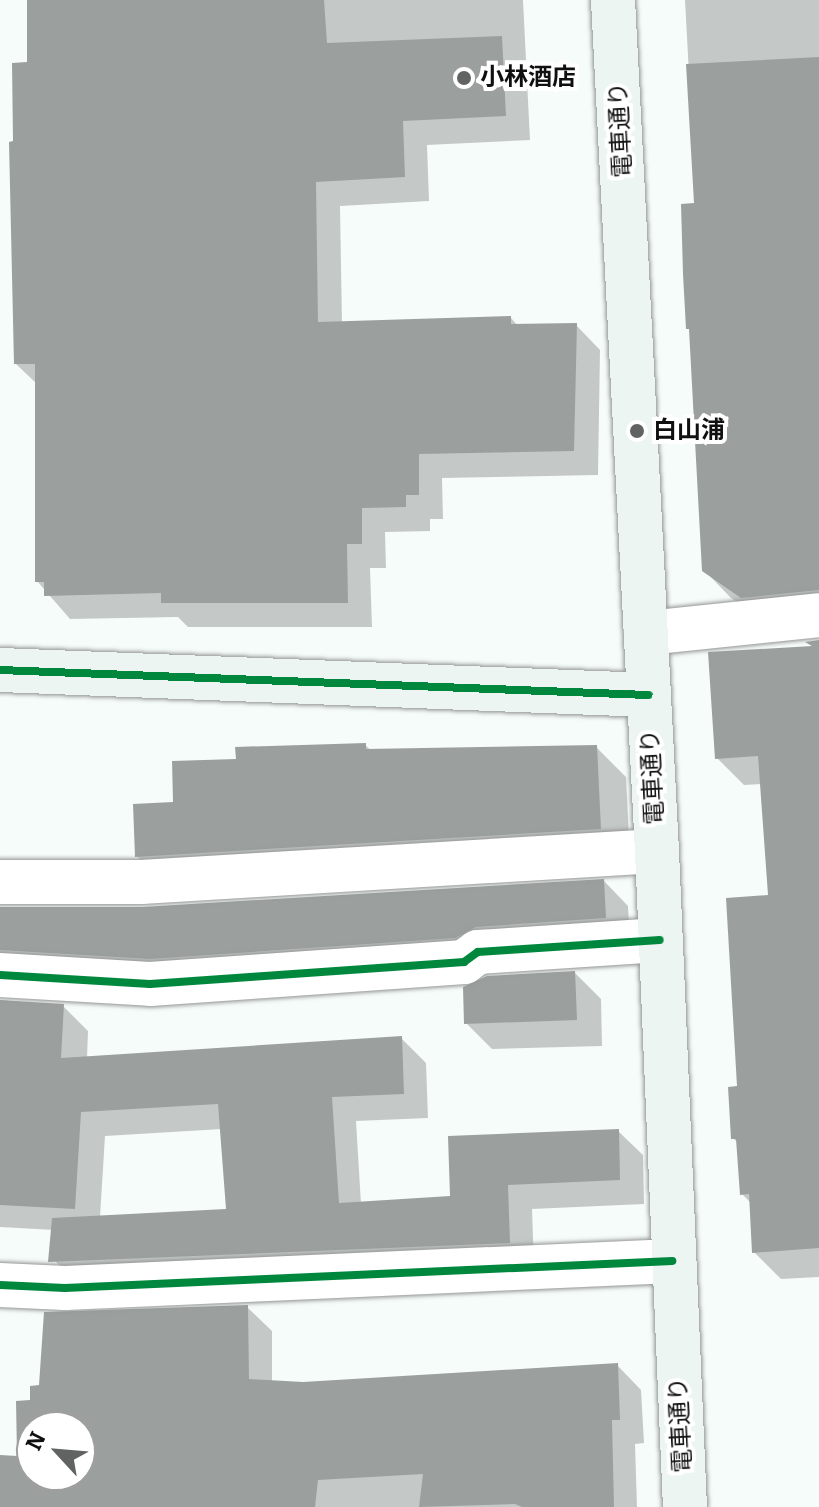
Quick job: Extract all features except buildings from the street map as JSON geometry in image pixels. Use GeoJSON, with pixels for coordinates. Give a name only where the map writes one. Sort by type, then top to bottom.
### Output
{"type":"FeatureCollection","features":[{"type":"Feature","properties":{"kind":"main road","name":"電車通り"},"geometry":{"type":"LineString","coordinates":[[613,0],[657,851],[672,1261],[685,1507]]}},
{"type":"Feature","properties":{"kind":"main road"},"geometry":{"type":"LineString","coordinates":[[0,670],[649,695]]}},
{"type":"Feature","properties":{"kind":"street"},"geometry":{"type":"LineString","coordinates":[[646,633],[819,615]]}},
{"type":"Feature","properties":{"kind":"street"},"geometry":{"type":"LineString","coordinates":[[0,882],[141,882],[657,851]]}},
{"type":"Feature","properties":{"kind":"street"},"geometry":{"type":"LineString","coordinates":[[0,975],[150,984],[464,962],[478,952],[660,940]]}},
{"type":"Feature","properties":{"kind":"street"},"geometry":{"type":"LineString","coordinates":[[0,1285],[65,1288],[672,1261]]}},
{"type":"Feature","properties":{"kind":"cycle path"},"geometry":{"type":"LineString","coordinates":[[0,670],[649,695]]}},
{"type":"Feature","properties":{"kind":"cycle path"},"geometry":{"type":"LineString","coordinates":[[0,975],[150,984],[464,962],[478,952],[660,940]]}},
{"type":"Feature","properties":{"kind":"cycle path"},"geometry":{"type":"LineString","coordinates":[[0,1285],[65,1288],[672,1261]]}},
{"type":"Feature","properties":{"kind":"place","name":"小林酒店"},"geometry":{"type":"Point","coordinates":[464,78]}},
{"type":"Feature","properties":{"kind":"place","name":"白山浦"},"geometry":{"type":"Point","coordinates":[637,431]}}]}
